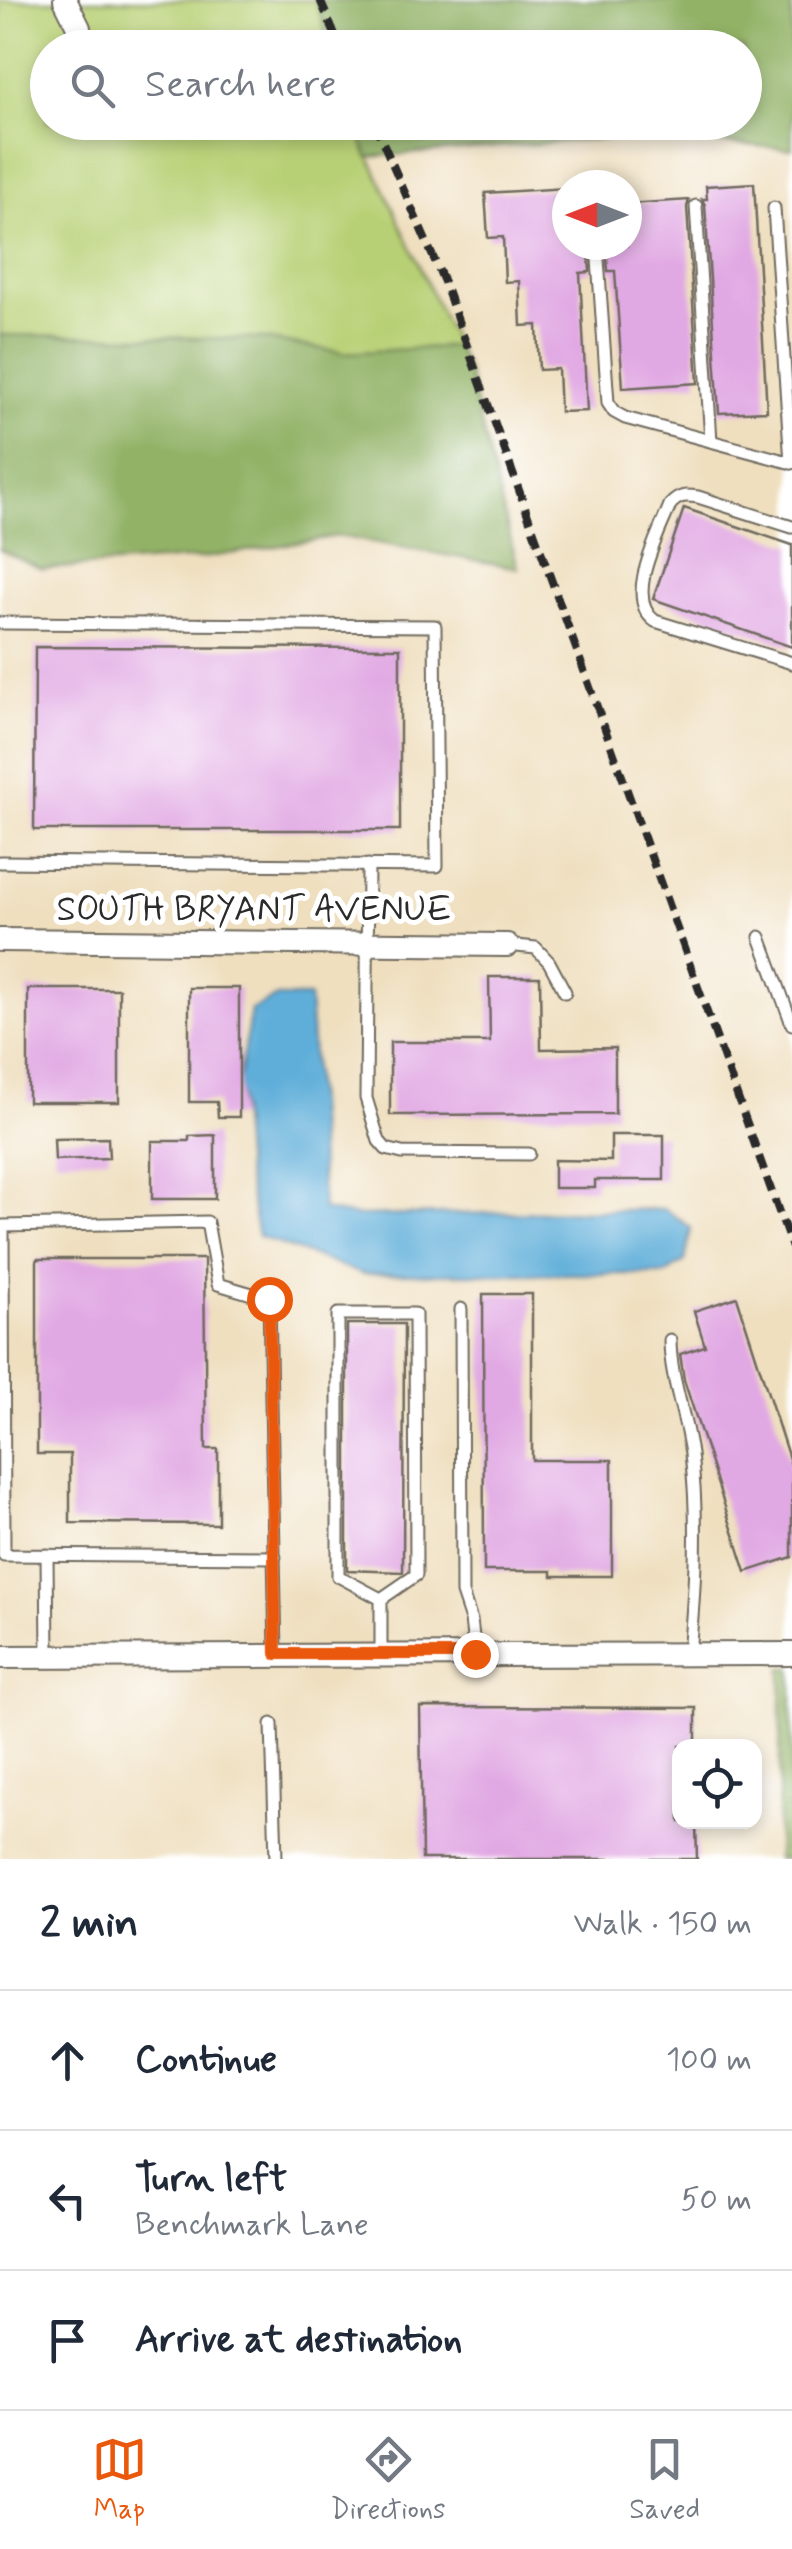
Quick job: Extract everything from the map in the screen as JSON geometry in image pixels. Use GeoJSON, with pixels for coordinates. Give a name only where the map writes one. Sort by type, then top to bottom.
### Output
{"type":"FeatureCollection","features":[{"type":"Feature","properties":{"kind":"street"},"geometry":{"type":"LineString","coordinates":[[65,0],[78,30]]}},
{"type":"Feature","properties":{"kind":"street","name":"SOUTH BRYANT AVENUE"},"geometry":{"type":"LineString","coordinates":[[0,940],[507,945]]}},
{"type":"Feature","properties":{"kind":"street"},"geometry":{"type":"LineString","coordinates":[[0,1657],[792,1654]]}},
{"type":"Feature","properties":{"kind":"lane"},"geometry":{"type":"LineString","coordinates":[[696,206],[712,441]]}},
{"type":"Feature","properties":{"kind":"lane"},"geometry":{"type":"LineString","coordinates":[[598,260],[608,403],[614,412],[624,418],[792,463],[774,208]]}},
{"type":"Feature","properties":{"kind":"lane"},"geometry":{"type":"LineString","coordinates":[[792,526],[698,498],[676,498],[641,583],[641,595],[648,616],[655,621],[792,663]]}},
{"type":"Feature","properties":{"kind":"lane"},"geometry":{"type":"LineString","coordinates":[[0,624],[436,626],[436,866],[0,862]]}},
{"type":"Feature","properties":{"kind":"lane"},"geometry":{"type":"LineString","coordinates":[[368,865],[366,1098],[379,1141],[386,1150],[402,1153],[529,1154]]}},
{"type":"Feature","properties":{"kind":"lane"},"geometry":{"type":"LineString","coordinates":[[760,936],[792,1024]]}},
{"type":"Feature","properties":{"kind":"lane"},"geometry":{"type":"LineString","coordinates":[[507,945],[536,948],[550,962],[565,992]]}},
{"type":"Feature","properties":{"kind":"lane"},"geometry":{"type":"LineString","coordinates":[[274,1557],[4,1554],[3,1226],[207,1222],[218,1284],[269,1299],[276,1654]]}},
{"type":"Feature","properties":{"kind":"lane"},"geometry":{"type":"LineString","coordinates":[[460,1309],[462,1593],[471,1620],[475,1654]]}},
{"type":"Feature","properties":{"kind":"lane"},"geometry":{"type":"LineString","coordinates":[[338,1314],[415,1314],[416,1575],[381,1599],[338,1576],[338,1314]]}},
{"type":"Feature","properties":{"kind":"lane"},"geometry":{"type":"LineString","coordinates":[[670,1340],[691,1452],[696,1518],[696,1579],[689,1654]]}},
{"type":"Feature","properties":{"kind":"lane"},"geometry":{"type":"LineString","coordinates":[[47,1555],[48,1656]]}},
{"type":"Feature","properties":{"kind":"lane"},"geometry":{"type":"LineString","coordinates":[[380,1654],[381,1599]]}},
{"type":"Feature","properties":{"kind":"lane"},"geometry":{"type":"LineString","coordinates":[[272,1724],[276,1859]]}},
{"type":"Feature","properties":{"kind":"green space"},"geometry":{"type":"Polygon","coordinates":[[[0,0],[316,0],[325,30],[30,30],[30,140],[362,140],[456,346],[346,353],[263,339],[0,335],[0,0]]]}},
{"type":"Feature","properties":{"kind":"green space"},"geometry":{"type":"Polygon","coordinates":[[[316,0],[792,0],[792,149],[685,140],[762,140],[762,30],[325,30],[316,0]]]}},
{"type":"Feature","properties":{"kind":"green space"},"geometry":{"type":"Polygon","coordinates":[[[361,140],[587,140],[368,157],[361,140]]]}},
{"type":"Feature","properties":{"kind":"green space"},"geometry":{"type":"Polygon","coordinates":[[[0,335],[263,339],[346,353],[456,346],[467,370],[518,568],[338,536],[204,558],[42,569],[0,550],[0,335]]]}},
{"type":"Feature","properties":{"kind":"green space"},"geometry":{"type":"Polygon","coordinates":[[[782,1668],[792,1668],[792,1859],[777,1859],[782,1668]]]}},
{"type":"Feature","properties":{"kind":"water"},"geometry":{"type":"Polygon","coordinates":[[[277,997],[309,997],[323,1210],[355,1216],[665,1209],[691,1228],[685,1261],[665,1274],[362,1274],[258,1236],[245,1171],[238,1081],[251,1010],[277,997]]]}},
{"type":"Feature","properties":{"kind":"building"},"geometry":{"type":"Polygon","coordinates":[[[754,183],[767,411],[719,413],[702,199],[707,199],[706,186],[754,183]]]}},
{"type":"Feature","properties":{"kind":"building"},"geometry":{"type":"Polygon","coordinates":[[[552,189],[552,260],[589,260],[590,272],[580,273],[587,411],[560,412],[558,369],[539,370],[537,325],[521,326],[519,281],[505,282],[503,237],[488,238],[485,193],[552,189]]]}},
{"type":"Feature","properties":{"kind":"building"},"geometry":{"type":"Polygon","coordinates":[[[689,200],[698,383],[623,388],[615,271],[608,271],[607,260],[642,260],[642,203],[689,200]]]}},
{"type":"Feature","properties":{"kind":"building"},"geometry":{"type":"Polygon","coordinates":[[[684,508],[792,545],[792,647],[653,599],[684,508]]]}},
{"type":"Feature","properties":{"kind":"building"},"geometry":{"type":"Polygon","coordinates":[[[35,647],[400,648],[400,830],[34,830],[35,647]]]}},
{"type":"Feature","properties":{"kind":"building"},"geometry":{"type":"Polygon","coordinates":[[[489,977],[540,977],[541,1049],[615,1048],[615,1114],[390,1115],[390,1042],[490,1042],[489,977]]]}},
{"type":"Feature","properties":{"kind":"building"},"geometry":{"type":"Polygon","coordinates":[[[189,988],[239,988],[239,1117],[218,1117],[217,1102],[189,1102],[189,988]]]}},
{"type":"Feature","properties":{"kind":"building"},"geometry":{"type":"Polygon","coordinates":[[[28,989],[119,989],[119,1102],[28,1102],[28,989]]]}},
{"type":"Feature","properties":{"kind":"building"},"geometry":{"type":"Polygon","coordinates":[[[215,1135],[215,1199],[152,1199],[152,1141],[189,1141],[189,1136],[215,1135]]]}},
{"type":"Feature","properties":{"kind":"building"},"geometry":{"type":"Polygon","coordinates":[[[611,1135],[664,1135],[664,1180],[595,1180],[595,1188],[554,1188],[554,1160],[611,1161],[611,1135]]]}},
{"type":"Feature","properties":{"kind":"building"},"geometry":{"type":"Polygon","coordinates":[[[108,1138],[109,1158],[55,1160],[54,1139],[108,1138]]]}},
{"type":"Feature","properties":{"kind":"building"},"geometry":{"type":"Polygon","coordinates":[[[37,1259],[204,1259],[206,1449],[218,1449],[218,1524],[70,1523],[70,1454],[37,1454],[37,1259]]]}},
{"type":"Feature","properties":{"kind":"building"},"geometry":{"type":"Polygon","coordinates":[[[483,1294],[532,1294],[532,1460],[612,1460],[612,1576],[484,1571],[483,1294]]]}},
{"type":"Feature","properties":{"kind":"building"},"geometry":{"type":"Polygon","coordinates":[[[737,1297],[792,1468],[792,1557],[746,1572],[684,1380],[680,1354],[705,1346],[694,1311],[737,1297]]]}},
{"type":"Feature","properties":{"kind":"building"},"geometry":{"type":"Polygon","coordinates":[[[347,1324],[404,1324],[403,1572],[347,1570],[347,1324]]]}},
{"type":"Feature","properties":{"kind":"building"},"geometry":{"type":"Polygon","coordinates":[[[420,1707],[696,1708],[696,1739],[672,1739],[672,1829],[696,1829],[697,1859],[422,1859],[420,1707]]]}},
{"type":"Feature","properties":{"kind":"railway"},"geometry":{"type":"LineString","coordinates":[[320,0],[333,30]]}},
{"type":"Feature","properties":{"kind":"railway"},"geometry":{"type":"LineString","coordinates":[[382,140],[444,282],[792,1248]]}},
{"type":"Feature","properties":{"kind":"route"},"geometry":{"type":"LineString","coordinates":[[269,1299],[276,1654],[475,1654]]}}]}
